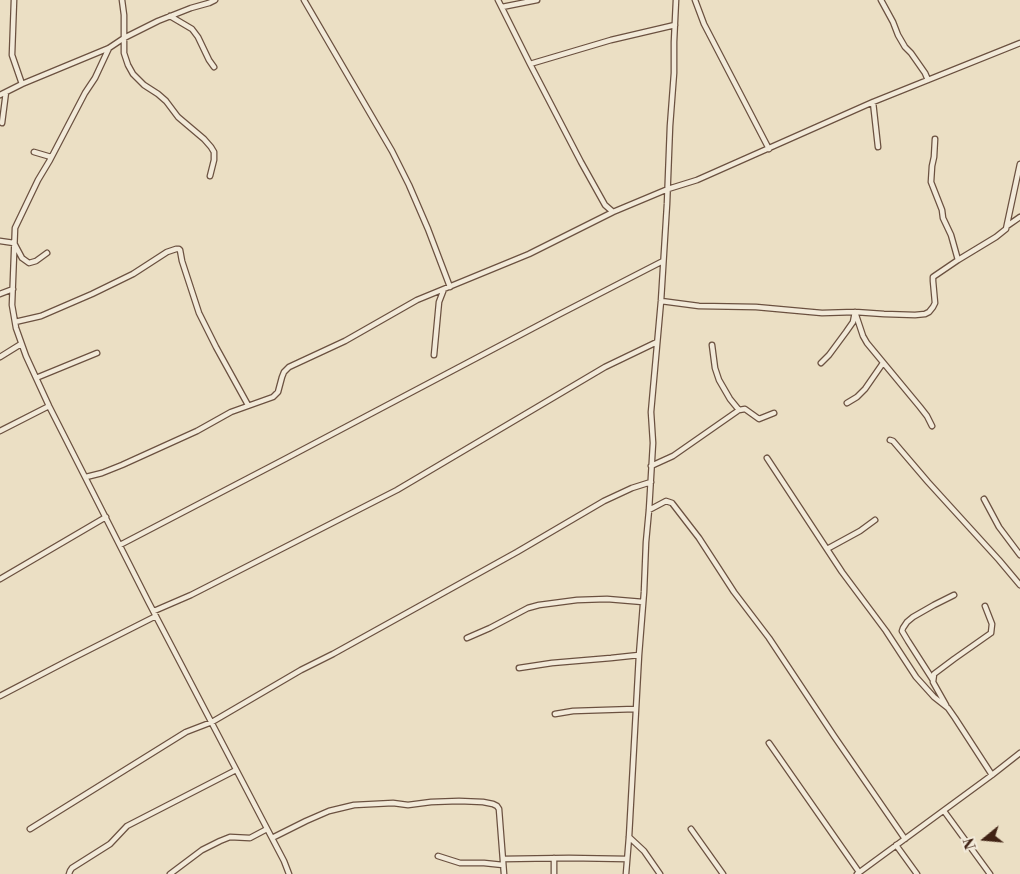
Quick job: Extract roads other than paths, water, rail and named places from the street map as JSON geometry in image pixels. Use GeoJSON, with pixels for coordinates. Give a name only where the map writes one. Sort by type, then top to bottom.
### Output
{"type":"FeatureCollection","features":[{"type":"Feature","properties":{"kind":"street"},"geometry":{"type":"LineString","coordinates":[[14,0],[12,55],[22,84]]}},
{"type":"Feature","properties":{"kind":"street"},"geometry":{"type":"LineString","coordinates":[[122,0],[124,53],[133,74],[144,85],[162,97],[178,117],[211,147],[214,152],[214,160],[210,176]]}},
{"type":"Feature","properties":{"kind":"street"},"geometry":{"type":"LineString","coordinates":[[0,95],[109,48],[124,38],[170,16],[209,4],[215,0]]}},
{"type":"Feature","properties":{"kind":"street"},"geometry":{"type":"LineString","coordinates":[[304,0],[392,151],[428,229],[450,287]]}},
{"type":"Feature","properties":{"kind":"street"},"geometry":{"type":"LineString","coordinates":[[498,0],[581,162],[606,205],[613,212]]}},
{"type":"Feature","properties":{"kind":"street"},"geometry":{"type":"LineString","coordinates":[[502,7],[537,0]]}},
{"type":"Feature","properties":{"kind":"street"},"geometry":{"type":"LineString","coordinates":[[626,874],[651,482],[651,412],[661,301],[668,189],[676,0]]}},
{"type":"Feature","properties":{"kind":"street"},"geometry":{"type":"LineString","coordinates":[[695,0],[704,24],[769,149]]}},
{"type":"Feature","properties":{"kind":"street"},"geometry":{"type":"LineString","coordinates":[[881,0],[902,41],[928,80]]}},
{"type":"Feature","properties":{"kind":"street"},"geometry":{"type":"LineString","coordinates":[[170,16],[192,29],[214,67]]}},
{"type":"Feature","properties":{"kind":"street"},"geometry":{"type":"LineString","coordinates":[[530,64],[611,40],[675,25]]}},
{"type":"Feature","properties":{"kind":"street"},"geometry":{"type":"LineString","coordinates":[[86,477],[102,473],[130,461],[197,431],[231,412],[273,396],[278,392],[284,372],[288,367],[345,341],[417,300],[529,254],[613,212],[668,189],[697,180],[873,102],[1020,43]]}},
{"type":"Feature","properties":{"kind":"street"},"geometry":{"type":"LineString","coordinates":[[109,48],[95,78],[84,93],[38,180],[15,228],[12,306],[16,328],[49,406],[290,874]]}},
{"type":"Feature","properties":{"kind":"street"},"geometry":{"type":"LineString","coordinates":[[2,123],[6,92]]}},
{"type":"Feature","properties":{"kind":"street"},"geometry":{"type":"LineString","coordinates":[[873,102],[878,146]]}},
{"type":"Feature","properties":{"kind":"street"},"geometry":{"type":"LineString","coordinates":[[935,139],[931,182],[942,210],[943,218],[952,235],[958,260]]}},
{"type":"Feature","properties":{"kind":"street"},"geometry":{"type":"LineString","coordinates":[[34,152],[51,157]]}},
{"type":"Feature","properties":{"kind":"street"},"geometry":{"type":"LineString","coordinates":[[661,301],[699,306],[822,313],[925,314],[930,312],[935,303],[933,277],[1004,231],[1007,226],[1020,164]]}},
{"type":"Feature","properties":{"kind":"street"},"geometry":{"type":"LineString","coordinates":[[1007,226],[1020,217]]}},
{"type":"Feature","properties":{"kind":"street"},"geometry":{"type":"LineString","coordinates":[[0,241],[14,243]]}},
{"type":"Feature","properties":{"kind":"street"},"geometry":{"type":"LineString","coordinates":[[14,243],[22,258],[29,263],[36,261],[47,253]]}},
{"type":"Feature","properties":{"kind":"street"},"geometry":{"type":"LineString","coordinates":[[15,322],[41,316],[92,294],[133,274],[167,252],[179,249],[200,313],[216,347],[248,405]]}},
{"type":"Feature","properties":{"kind":"street"},"geometry":{"type":"LineString","coordinates":[[120,545],[663,261]]}},
{"type":"Feature","properties":{"kind":"street"},"geometry":{"type":"LineString","coordinates":[[0,294],[13,289]]}},
{"type":"Feature","properties":{"kind":"street"},"geometry":{"type":"LineString","coordinates":[[434,355],[439,302],[444,289]]}},
{"type":"Feature","properties":{"kind":"street"},"geometry":{"type":"LineString","coordinates":[[821,363],[853,322],[855,312]]}},
{"type":"Feature","properties":{"kind":"street"},"geometry":{"type":"LineString","coordinates":[[855,312],[863,336],[927,416],[932,426]]}},
{"type":"Feature","properties":{"kind":"street"},"geometry":{"type":"LineString","coordinates":[[0,696],[191,594],[397,490],[605,367],[657,342]]}},
{"type":"Feature","properties":{"kind":"street"},"geometry":{"type":"LineString","coordinates":[[0,357],[22,344]]}},
{"type":"Feature","properties":{"kind":"street"},"geometry":{"type":"LineString","coordinates":[[712,345],[715,368],[719,380],[739,410]]}},
{"type":"Feature","properties":{"kind":"street"},"geometry":{"type":"LineString","coordinates":[[36,378],[98,353]]}},
{"type":"Feature","properties":{"kind":"street"},"geometry":{"type":"LineString","coordinates":[[848,403],[858,397],[865,389],[883,363]]}},
{"type":"Feature","properties":{"kind":"street"},"geometry":{"type":"LineString","coordinates":[[0,431],[49,406]]}},
{"type":"Feature","properties":{"kind":"street"},"geometry":{"type":"LineString","coordinates":[[651,466],[673,456],[739,410],[745,409],[758,419],[774,413]]}},
{"type":"Feature","properties":{"kind":"street"},"geometry":{"type":"LineString","coordinates":[[890,440],[893,441],[993,553],[1020,586]]}},
{"type":"Feature","properties":{"kind":"street"},"geometry":{"type":"LineString","coordinates":[[767,458],[842,572],[886,631],[916,677],[934,697],[948,708]]}},
{"type":"Feature","properties":{"kind":"street"},"geometry":{"type":"LineString","coordinates":[[30,829],[186,732],[212,722],[301,670],[517,552],[604,501],[632,488],[651,482]]}},
{"type":"Feature","properties":{"kind":"street"},"geometry":{"type":"LineString","coordinates":[[984,499],[999,527],[1020,555]]}},
{"type":"Feature","properties":{"kind":"street"},"geometry":{"type":"LineString","coordinates":[[649,510],[666,502],[672,503],[699,538],[734,592],[769,638],[904,839]]}},
{"type":"Feature","properties":{"kind":"street"},"geometry":{"type":"LineString","coordinates":[[0,579],[106,517]]}},
{"type":"Feature","properties":{"kind":"street"},"geometry":{"type":"LineString","coordinates":[[828,549],[875,520]]}},
{"type":"Feature","properties":{"kind":"street"},"geometry":{"type":"LineString","coordinates":[[954,594],[913,617],[902,628],[902,631],[948,708],[992,775]]}},
{"type":"Feature","properties":{"kind":"street"},"geometry":{"type":"LineString","coordinates":[[467,638],[539,604],[607,599],[643,602]]}},
{"type":"Feature","properties":{"kind":"street"},"geometry":{"type":"LineString","coordinates":[[933,682],[934,674],[942,667],[991,634],[992,624],[985,606]]}},
{"type":"Feature","properties":{"kind":"street"},"geometry":{"type":"LineString","coordinates":[[519,668],[639,655]]}},
{"type":"Feature","properties":{"kind":"street"},"geometry":{"type":"LineString","coordinates":[[555,714],[636,709]]}},
{"type":"Feature","properties":{"kind":"street"},"geometry":{"type":"LineString","coordinates":[[769,743],[858,873],[1020,753]]}},
{"type":"Feature","properties":{"kind":"street"},"geometry":{"type":"LineString","coordinates":[[69,874],[72,868],[110,844],[127,826],[236,770]]}},
{"type":"Feature","properties":{"kind":"street"},"geometry":{"type":"LineString","coordinates":[[272,838],[329,811],[354,805],[393,803],[408,805],[459,801],[483,802],[493,804],[499,809],[504,874]]}},
{"type":"Feature","properties":{"kind":"street"},"geometry":{"type":"LineString","coordinates":[[944,811],[990,874]]}},
{"type":"Feature","properties":{"kind":"street"},"geometry":{"type":"LineString","coordinates":[[170,874],[202,850],[220,840],[230,837],[250,838],[267,829]]}},
{"type":"Feature","properties":{"kind":"street"},"geometry":{"type":"LineString","coordinates":[[691,829],[723,874]]}},
{"type":"Feature","properties":{"kind":"street"},"geometry":{"type":"LineString","coordinates":[[629,837],[644,850],[660,874]]}},
{"type":"Feature","properties":{"kind":"street"},"geometry":{"type":"LineString","coordinates":[[896,845],[917,874]]}},
{"type":"Feature","properties":{"kind":"street"},"geometry":{"type":"LineString","coordinates":[[438,856],[460,863],[503,865]]}},
{"type":"Feature","properties":{"kind":"street"},"geometry":{"type":"LineString","coordinates":[[554,858],[554,874]]}},
{"type":"Feature","properties":{"kind":"street"},"geometry":{"type":"LineString","coordinates":[[503,859],[627,859]]}}]}
